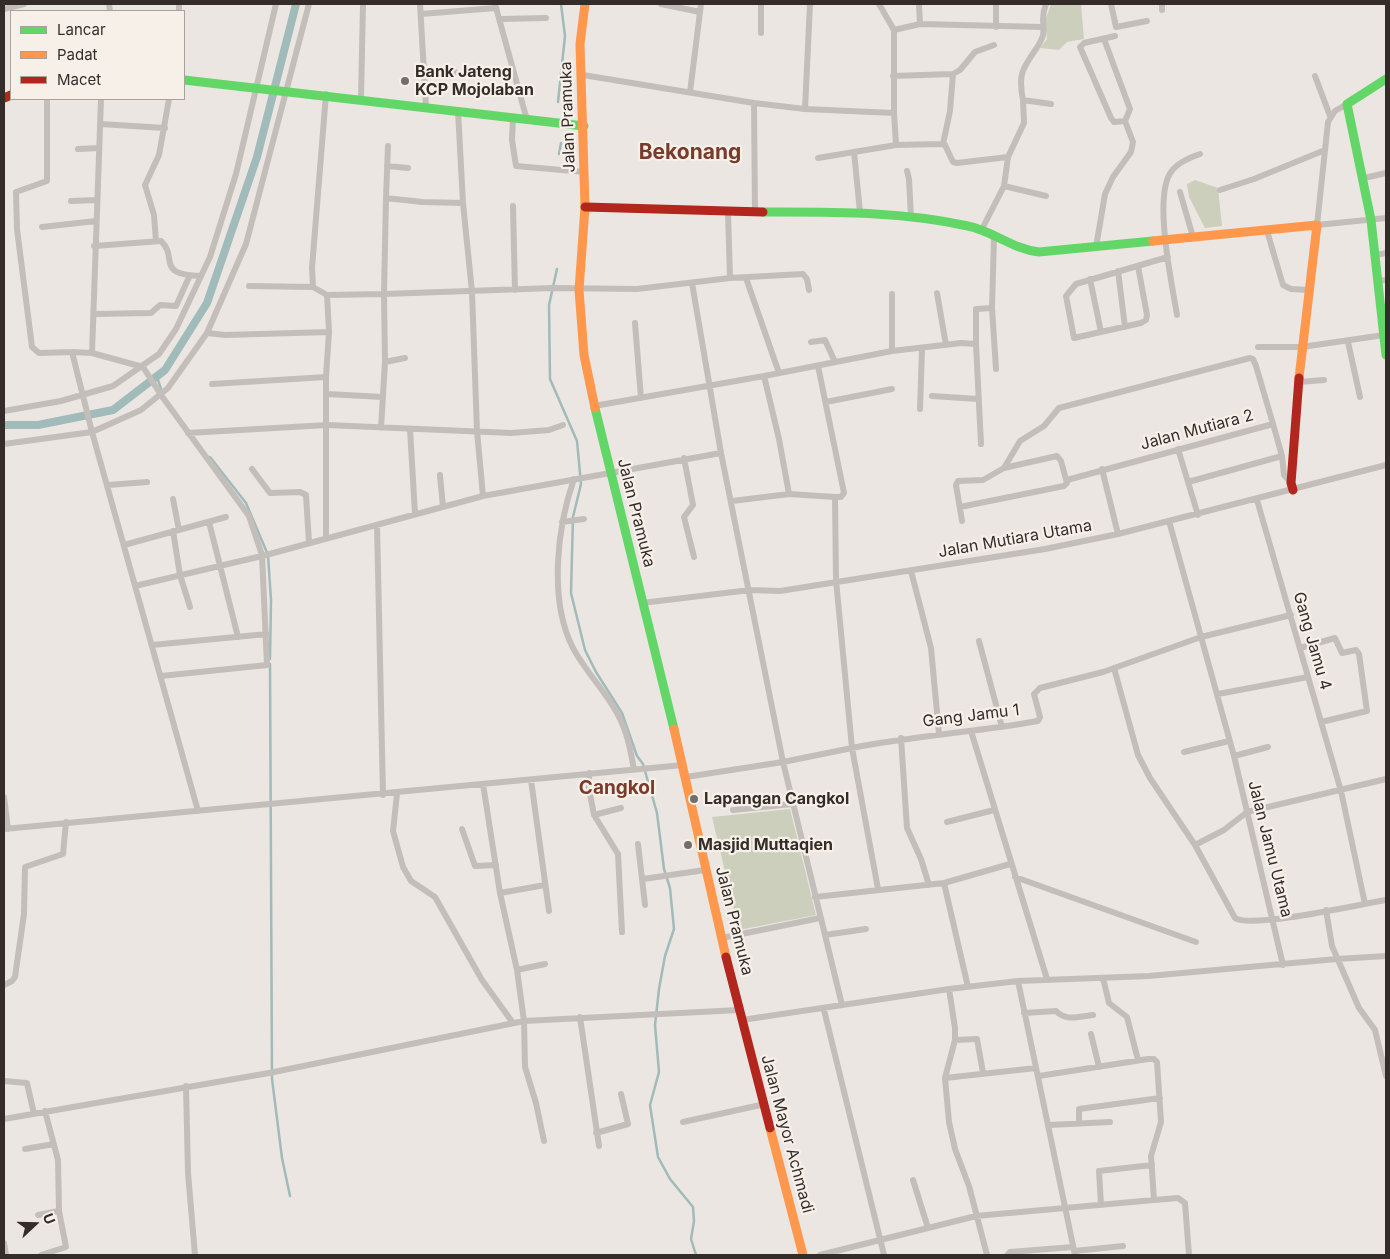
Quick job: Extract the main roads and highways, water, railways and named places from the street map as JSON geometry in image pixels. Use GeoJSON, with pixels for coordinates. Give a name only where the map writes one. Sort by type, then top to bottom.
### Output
{"type":"FeatureCollection","features":[{"type":"Feature","properties":{"kind":"main road","name":"Jalan Pramuka"},"geometry":{"type":"LineString","coordinates":[[585,4],[580,44],[583,75],[585,172],[580,290],[584,355],[594,406],[686,777],[705,870],[742,1020]]}},
{"type":"Feature","properties":{"kind":"main road"},"geometry":{"type":"LineString","coordinates":[[1386,79],[1347,104],[1364,178],[1382,280],[1386,355]]}},
{"type":"Feature","properties":{"kind":"main road"},"geometry":{"type":"LineString","coordinates":[[185,80],[326,94],[584,126]]}},
{"type":"Feature","properties":{"kind":"main road"},"geometry":{"type":"LineString","coordinates":[[585,207],[728,212],[860,212],[911,216],[970,226],[1022,250],[1039,252],[1317,225],[1302,347],[1292,487]]}},
{"type":"Feature","properties":{"kind":"main road","name":"Jalan Mayor Achmadi"},"geometry":{"type":"LineString","coordinates":[[742,1020],[803,1255]]}},
{"type":"Feature","properties":{"kind":"waterway"},"geometry":{"type":"LineString","coordinates":[[4,425],[38,425],[113,410],[165,370],[207,303],[257,157],[296,4]]}},
{"type":"Feature","properties":{"kind":"waterway"},"geometry":{"type":"LineString","coordinates":[[558,102],[565,36],[561,4]]}},
{"type":"Feature","properties":{"kind":"waterway"},"geometry":{"type":"LineString","coordinates":[[559,154],[561,143]]}},
{"type":"Feature","properties":{"kind":"waterway"},"geometry":{"type":"LineString","coordinates":[[557,269],[549,305],[550,379],[577,441],[581,484],[573,517],[571,593],[585,650],[596,672],[622,713],[637,756],[643,764],[657,813],[664,869],[670,888],[674,929],[665,956],[659,989],[655,1025],[659,1072],[650,1105],[658,1157],[670,1179],[693,1207],[694,1221],[691,1239],[696,1255]]}},
{"type":"Feature","properties":{"kind":"waterway"},"geometry":{"type":"LineString","coordinates":[[157,377],[161,389]]}},
{"type":"Feature","properties":{"kind":"waterway"},"geometry":{"type":"LineString","coordinates":[[210,457],[246,503],[268,555],[271,600],[270,659]]}},
{"type":"Feature","properties":{"kind":"waterway"},"geometry":{"type":"LineString","coordinates":[[270,664],[272,1079],[282,1158],[290,1196]]}},
{"type":"Feature","properties":{"kind":"place","name":"Bank Jateng KCP Mojolaban"},"geometry":{"type":"Point","coordinates":[405,81]}},
{"type":"Feature","properties":{"kind":"place","name":"Lapangan Cangkol"},"geometry":{"type":"Point","coordinates":[694,799]}},
{"type":"Feature","properties":{"kind":"place","name":"Masjid Muttaqien"},"geometry":{"type":"Point","coordinates":[688,845]}},
{"type":"Feature","properties":{"kind":"district","name":"Bekonang"},"geometry":{"type":"Point","coordinates":[690,153]}},
{"type":"Feature","properties":{"kind":"district","name":"Cangkol"},"geometry":{"type":"Point","coordinates":[617,788]}}]}
